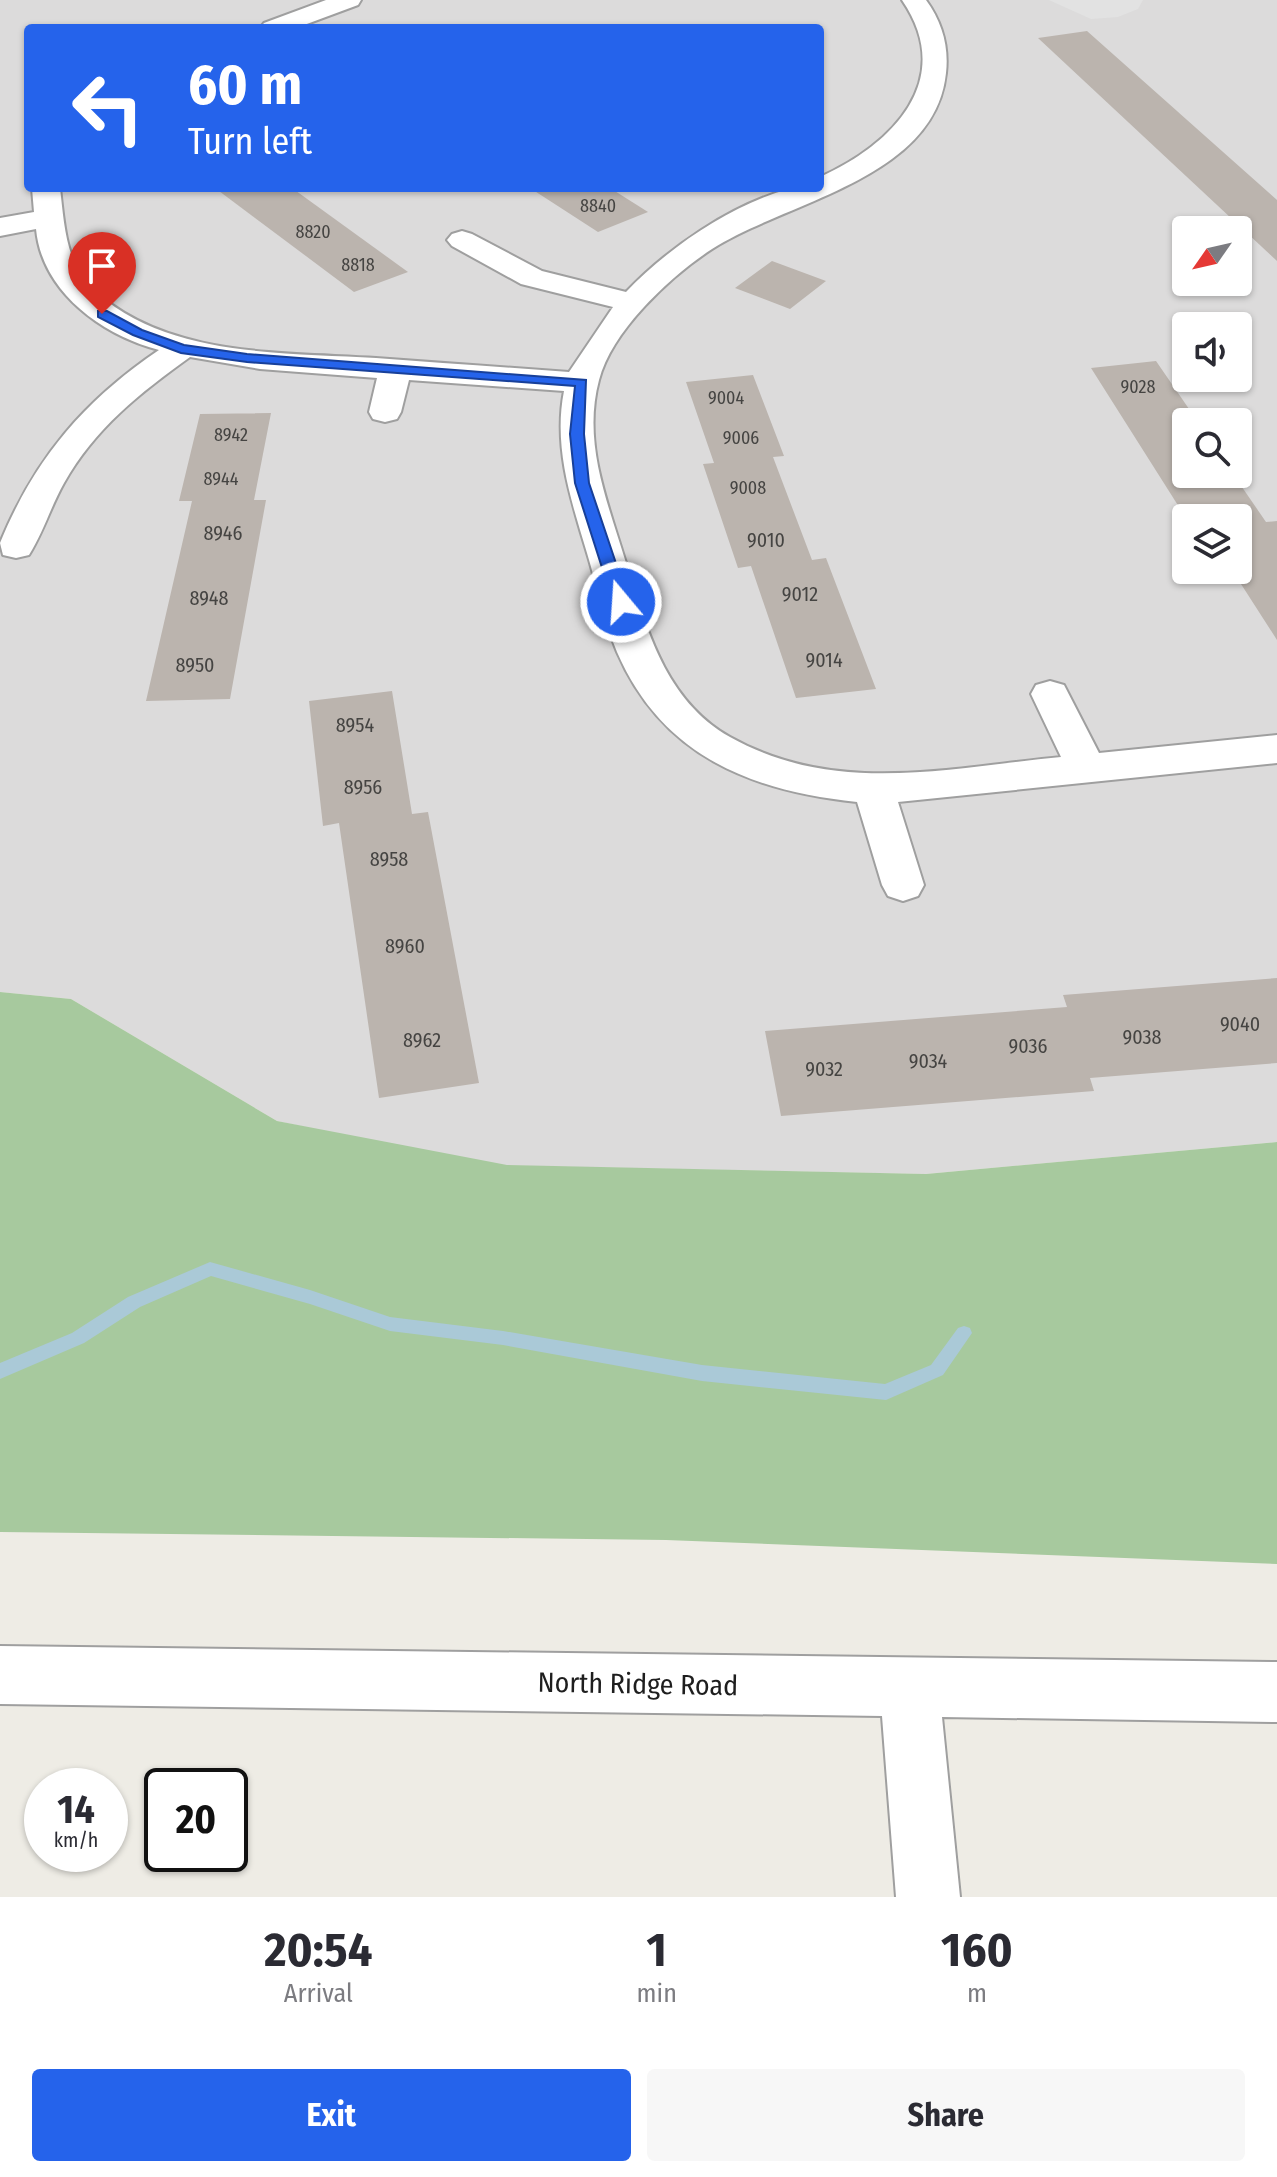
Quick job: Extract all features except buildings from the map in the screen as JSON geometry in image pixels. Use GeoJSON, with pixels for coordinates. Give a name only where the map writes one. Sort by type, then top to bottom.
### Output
{"type":"FeatureCollection","features":[{"type":"Feature","properties":{"kind":"street"},"geometry":{"type":"LineString","coordinates":[[284,24],[349,0]]}},
{"type":"Feature","properties":{"kind":"street"},"geometry":{"type":"LineString","coordinates":[[824,180],[877,159],[908,132],[927,105],[934,70],[934,43],[927,16],[914,0]]}},
{"type":"Feature","properties":{"kind":"street"},"geometry":{"type":"LineString","coordinates":[[794,192],[708,239],[666,267],[630,302],[597,350],[582,383],[577,434],[582,483],[641,662],[665,703],[684,724],[720,750],[764,771],[820,786],[874,790],[1277,749]]}},
{"type":"Feature","properties":{"kind":"street"},"geometry":{"type":"LineString","coordinates":[[0,227],[46,204],[55,256],[74,290],[102,314],[181,349],[247,358],[582,383]]}},
{"type":"Feature","properties":{"kind":"street"},"geometry":{"type":"LineString","coordinates":[[462,240],[532,278],[630,302]]}},
{"type":"Feature","properties":{"kind":"street"},"geometry":{"type":"LineString","coordinates":[[16,547],[51,472],[86,428],[124,389],[181,349]]}},
{"type":"Feature","properties":{"kind":"street"},"geometry":{"type":"LineString","coordinates":[[385,412],[395,369]]}},
{"type":"Feature","properties":{"kind":"street"},"geometry":{"type":"LineString","coordinates":[[1050,694],[1086,768]]}},
{"type":"Feature","properties":{"kind":"street"},"geometry":{"type":"LineString","coordinates":[[874,790],[903,885]]}},
{"type":"Feature","properties":{"kind":"street","name":"North Ridge Road"},"geometry":{"type":"LineString","coordinates":[[0,1675],[1277,1692]]}},
{"type":"Feature","properties":{"kind":"street"},"geometry":{"type":"LineString","coordinates":[[910,1689],[928,1897]]}},
{"type":"Feature","properties":{"kind":"shaded area"},"geometry":{"type":"Polygon","coordinates":[[[0,0],[1277,0],[1277,1142],[926,1174],[486,1165],[277,1121],[71,999],[0,992],[0,0]]]}},
{"type":"Feature","properties":{"kind":"shaded area"},"geometry":{"type":"Polygon","coordinates":[[[1049,0],[1143,0],[1138,9],[1118,17],[1091,19],[1049,0]]]}},
{"type":"Feature","properties":{"kind":"green space"},"geometry":{"type":"Polygon","coordinates":[[[0,992],[71,999],[277,1121],[507,1165],[926,1174],[1277,1142],[1277,1564],[666,1540],[0,1532],[0,992]]]}},
{"type":"Feature","properties":{"kind":"waterway"},"geometry":{"type":"LineString","coordinates":[[0,1371],[78,1338],[134,1302],[210,1269],[310,1297],[390,1324],[503,1338],[702,1373],[886,1392],[937,1370],[964,1333]]}},
{"type":"Feature","properties":{"kind":"route"},"geometry":{"type":"LineString","coordinates":[[102,314],[181,349],[247,358],[582,383],[577,434],[582,483],[621,602]]}}]}
